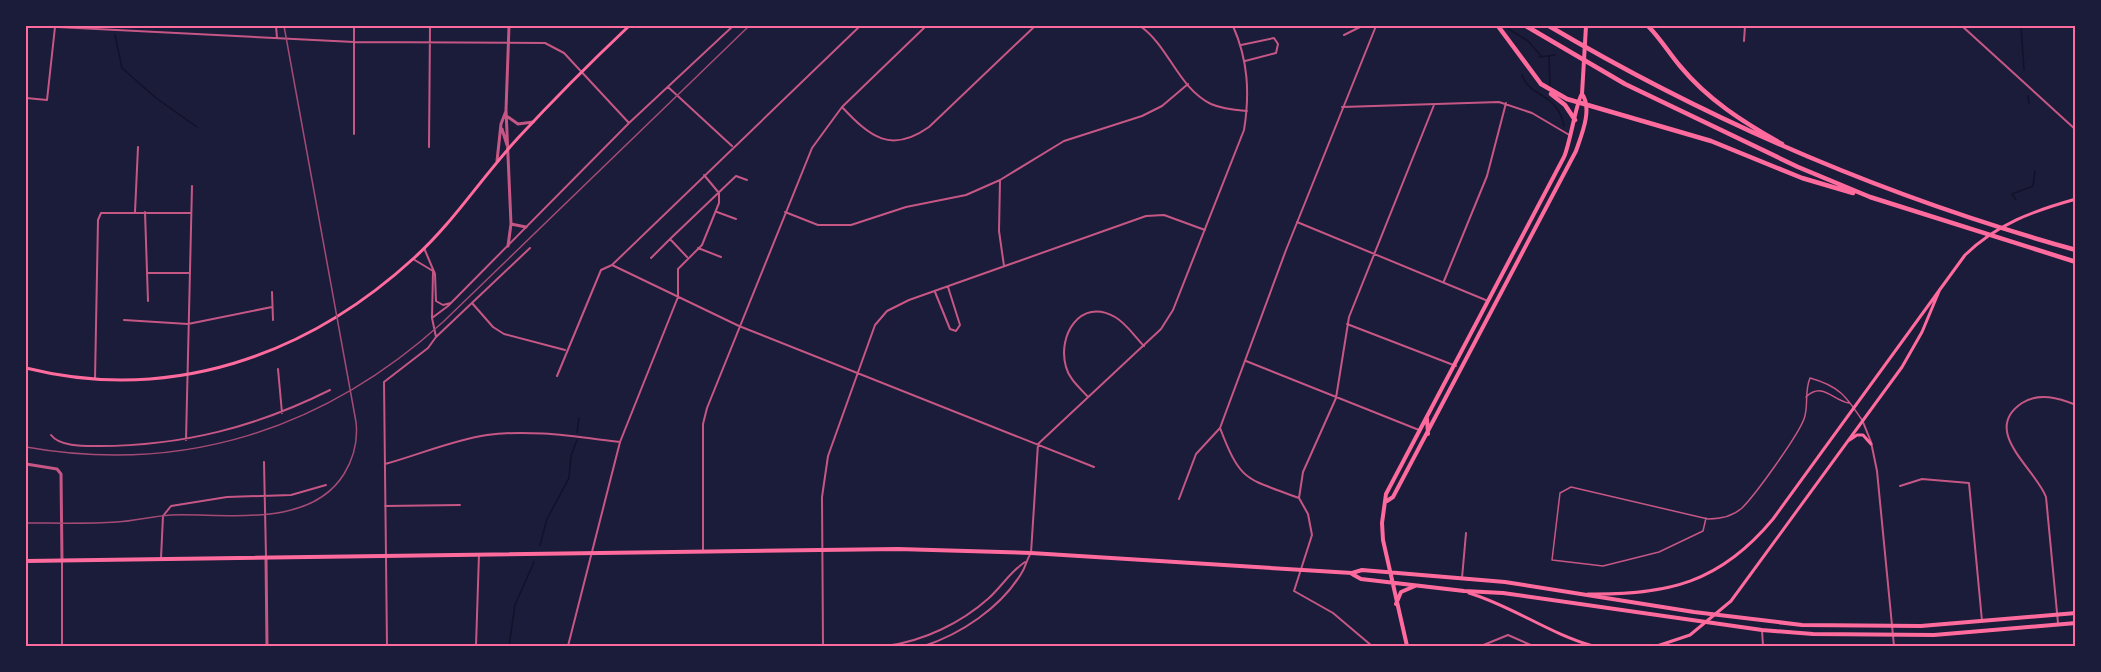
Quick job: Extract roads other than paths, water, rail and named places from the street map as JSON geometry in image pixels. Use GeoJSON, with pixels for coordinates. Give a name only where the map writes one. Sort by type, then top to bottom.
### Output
{"type":"FeatureCollection","features":[{"type":"Feature","properties":{"kind":"highway"},"geometry":{"type":"LineString","coordinates":[[1498,26],[1541,84],[1565,105],[1575,120]]}},
{"type":"Feature","properties":{"kind":"highway"},"geometry":{"type":"LineString","coordinates":[[1526,26],[1625,84],[1713,128],[1870,197]]}},
{"type":"Feature","properties":{"kind":"highway"},"geometry":{"type":"LineString","coordinates":[[1549,26],[1681,99],[1789,150],[1917,201],[2076,250]]}},
{"type":"Feature","properties":{"kind":"highway"},"geometry":{"type":"LineString","coordinates":[[1648,26],[1680,66],[1709,96],[1734,116],[1789,150]]}},
{"type":"Feature","properties":{"kind":"highway"},"geometry":{"type":"LineString","coordinates":[[1541,84],[1556,94],[1586,106],[1711,141],[1802,178],[2076,262]]}},
{"type":"Feature","properties":{"kind":"main road"},"geometry":{"type":"LineString","coordinates":[[26,368],[95,379],[150,379],[187,375],[259,356],[320,328],[350,309],[413,259],[533,122],[629,26]]}},
{"type":"Feature","properties":{"kind":"main road"},"geometry":{"type":"LineString","coordinates":[[1387,501],[1394,496],[1428,435],[1576,151],[1586,106],[1582,94],[1586,26]]}},
{"type":"Feature","properties":{"kind":"main road"},"geometry":{"type":"LineString","coordinates":[[1407,646],[1390,582],[1382,529],[1388,490],[1456,366],[1564,157],[1572,137],[1576,102],[1582,94]]}},
{"type":"Feature","properties":{"kind":"main road"},"geometry":{"type":"LineString","coordinates":[[1577,593],[1634,594],[1667,589],[1695,579],[1731,560],[1773,519],[1942,285],[1979,242],[2018,218],[2076,199]]}},
{"type":"Feature","properties":{"kind":"main road"},"geometry":{"type":"LineString","coordinates":[[1657,646],[1690,635],[1727,606],[1915,347],[1942,285]]}},
{"type":"Feature","properties":{"kind":"main road"},"geometry":{"type":"LineString","coordinates":[[1427,417],[1428,435]]}},
{"type":"Feature","properties":{"kind":"main road"},"geometry":{"type":"LineString","coordinates":[[1847,442],[1860,435],[1866,437],[1871,444]]}},
{"type":"Feature","properties":{"kind":"main road"},"geometry":{"type":"LineString","coordinates":[[26,561],[822,549],[1031,553],[1352,573],[1362,570],[1462,578],[1577,593],[1734,618],[1812,626],[1890,627],[2076,613]]}},
{"type":"Feature","properties":{"kind":"main road"},"geometry":{"type":"LineString","coordinates":[[1352,573],[1361,579],[1464,591],[1503,593],[1762,630],[1813,634],[1934,635],[2076,623]]}},
{"type":"Feature","properties":{"kind":"main road"},"geometry":{"type":"LineString","coordinates":[[1396,605],[1405,589],[1418,585]]}},
{"type":"Feature","properties":{"kind":"main road"},"geometry":{"type":"LineString","coordinates":[[1464,591],[1514,610],[1567,638],[1593,646]]}},
{"type":"Feature","properties":{"kind":"street"},"geometry":{"type":"LineString","coordinates":[[37,26],[354,42],[509,42],[552,45],[564,53],[582,71],[629,123]]}},
{"type":"Feature","properties":{"kind":"street"},"geometry":{"type":"LineString","coordinates":[[276,26],[277,38]]}},
{"type":"Feature","properties":{"kind":"street"},"geometry":{"type":"LineString","coordinates":[[354,26],[354,134]]}},
{"type":"Feature","properties":{"kind":"street"},"geometry":{"type":"LineString","coordinates":[[429,147],[430,26]]}},
{"type":"Feature","properties":{"kind":"street"},"geometry":{"type":"LineString","coordinates":[[497,163],[501,124],[506,110],[509,26]]}},
{"type":"Feature","properties":{"kind":"street"},"geometry":{"type":"LineString","coordinates":[[432,318],[452,302],[629,123],[733,26]]}},
{"type":"Feature","properties":{"kind":"street"},"geometry":{"type":"LineString","coordinates":[[557,376],[598,273],[612,265],[860,26]]}},
{"type":"Feature","properties":{"kind":"street"},"geometry":{"type":"LineString","coordinates":[[703,551],[703,424],[812,148],[842,107],[926,26]]}},
{"type":"Feature","properties":{"kind":"street"},"geometry":{"type":"LineString","coordinates":[[842,107],[862,129],[878,138],[899,141],[914,137],[929,127],[1032,26]]}},
{"type":"Feature","properties":{"kind":"street"},"geometry":{"type":"LineString","coordinates":[[1140,26],[1161,45],[1188,84],[1210,104],[1247,111]]}},
{"type":"Feature","properties":{"kind":"street"},"geometry":{"type":"LineString","coordinates":[[886,646],[926,636],[952,624],[989,598],[1025,562],[1031,553],[1038,444],[1144,346],[1168,320],[1239,145],[1247,111],[1245,61],[1233,26]]}},
{"type":"Feature","properties":{"kind":"street"},"geometry":{"type":"LineString","coordinates":[[1344,35],[1362,26]]}},
{"type":"Feature","properties":{"kind":"street"},"geometry":{"type":"LineString","coordinates":[[1179,499],[1196,454],[1220,428],[1297,222],[1376,26]]}},
{"type":"Feature","properties":{"kind":"street"},"geometry":{"type":"LineString","coordinates":[[1744,41],[1745,26]]}},
{"type":"Feature","properties":{"kind":"street"},"geometry":{"type":"LineString","coordinates":[[1962,26],[2076,130]]}},
{"type":"Feature","properties":{"kind":"street"},"geometry":{"type":"LineString","coordinates":[[26,98],[47,100],[55,27]]}},
{"type":"Feature","properties":{"kind":"street"},"geometry":{"type":"LineString","coordinates":[[1241,45],[1271,37],[1279,45],[1276,53],[1245,61]]}},
{"type":"Feature","properties":{"kind":"street"},"geometry":{"type":"LineString","coordinates":[[785,212],[818,225],[851,225],[906,207],[966,195],[1000,180],[1064,141],[1146,114],[1162,106],[1188,84]]}},
{"type":"Feature","properties":{"kind":"street"},"geometry":{"type":"LineString","coordinates":[[668,87],[733,147]]}},
{"type":"Feature","properties":{"kind":"street"},"geometry":{"type":"LineString","coordinates":[[1342,107],[1506,103],[1532,113],[1572,137]]}},
{"type":"Feature","properties":{"kind":"street"},"geometry":{"type":"LineString","coordinates":[[1444,281],[1486,176],[1506,103]]}},
{"type":"Feature","properties":{"kind":"street"},"geometry":{"type":"LineString","coordinates":[[1372,646],[1333,613],[1294,591],[1313,531],[1308,514],[1299,498],[1300,481],[1310,452],[1336,398],[1347,324],[1434,105]]}},
{"type":"Feature","properties":{"kind":"street"},"geometry":{"type":"LineString","coordinates":[[506,110],[511,224],[508,246]]}},
{"type":"Feature","properties":{"kind":"street"},"geometry":{"type":"LineString","coordinates":[[508,117],[518,124],[533,122]]}},
{"type":"Feature","properties":{"kind":"street"},"geometry":{"type":"LineString","coordinates":[[501,124],[509,148]]}},
{"type":"Feature","properties":{"kind":"street"},"geometry":{"type":"LineString","coordinates":[[135,212],[138,147]]}},
{"type":"Feature","properties":{"kind":"street"},"geometry":{"type":"LineString","coordinates":[[568,646],[594,552],[620,442],[678,297],[678,269],[698,248],[717,212],[719,193],[704,175]]}},
{"type":"Feature","properties":{"kind":"street"},"geometry":{"type":"LineString","coordinates":[[651,258],[736,176],[747,180]]}},
{"type":"Feature","properties":{"kind":"street"},"geometry":{"type":"LineString","coordinates":[[1000,180],[999,231],[1004,266]]}},
{"type":"Feature","properties":{"kind":"street"},"geometry":{"type":"LineString","coordinates":[[186,440],[192,186]]}},
{"type":"Feature","properties":{"kind":"street"},"geometry":{"type":"LineString","coordinates":[[145,212],[144,269],[148,273],[148,301]]}},
{"type":"Feature","properties":{"kind":"street"},"geometry":{"type":"LineString","coordinates":[[717,212],[736,219]]}},
{"type":"Feature","properties":{"kind":"street"},"geometry":{"type":"LineString","coordinates":[[95,379],[98,220],[101,213],[191,213]]}},
{"type":"Feature","properties":{"kind":"street"},"geometry":{"type":"LineString","coordinates":[[823,646],[822,487],[825,466],[856,372],[871,333],[883,315],[898,305],[935,291],[1146,216],[1164,215],[1205,230]]}},
{"type":"Feature","properties":{"kind":"street"},"geometry":{"type":"LineString","coordinates":[[1297,222],[1488,301]]}},
{"type":"Feature","properties":{"kind":"street"},"geometry":{"type":"LineString","coordinates":[[511,224],[526,227]]}},
{"type":"Feature","properties":{"kind":"street"},"geometry":{"type":"LineString","coordinates":[[670,240],[687,258]]}},
{"type":"Feature","properties":{"kind":"street"},"geometry":{"type":"LineString","coordinates":[[424,248],[433,271],[436,301],[443,305],[452,302]]}},
{"type":"Feature","properties":{"kind":"street"},"geometry":{"type":"LineString","coordinates":[[387,646],[384,382],[428,348],[436,337],[530,248]]}},
{"type":"Feature","properties":{"kind":"street"},"geometry":{"type":"LineString","coordinates":[[698,248],[721,257]]}},
{"type":"Feature","properties":{"kind":"street"},"geometry":{"type":"LineString","coordinates":[[413,259],[433,271]]}},
{"type":"Feature","properties":{"kind":"street"},"geometry":{"type":"LineString","coordinates":[[612,265],[740,326],[1094,467]]}},
{"type":"Feature","properties":{"kind":"street"},"geometry":{"type":"LineString","coordinates":[[433,271],[432,318],[436,337]]}},
{"type":"Feature","properties":{"kind":"street"},"geometry":{"type":"LineString","coordinates":[[148,273],[189,273]]}},
{"type":"Feature","properties":{"kind":"street"},"geometry":{"type":"LineString","coordinates":[[935,291],[950,329],[956,331],[960,325],[948,287]]}},
{"type":"Feature","properties":{"kind":"street"},"geometry":{"type":"LineString","coordinates":[[272,292],[273,320]]}},
{"type":"Feature","properties":{"kind":"street"},"geometry":{"type":"LineString","coordinates":[[472,303],[501,332],[567,351]]}},
{"type":"Feature","properties":{"kind":"street"},"geometry":{"type":"LineString","coordinates":[[124,321],[188,324],[273,307]]}},
{"type":"Feature","properties":{"kind":"street"},"geometry":{"type":"LineString","coordinates":[[1088,398],[1068,374],[1065,363],[1064,337],[1071,325],[1087,315],[1107,314],[1121,321],[1144,346]]}},
{"type":"Feature","properties":{"kind":"street"},"geometry":{"type":"LineString","coordinates":[[1347,324],[1456,366]]}},
{"type":"Feature","properties":{"kind":"street"},"geometry":{"type":"LineString","coordinates":[[1246,361],[1420,430]]}},
{"type":"Feature","properties":{"kind":"street"},"geometry":{"type":"LineString","coordinates":[[278,369],[282,413]]}},
{"type":"Feature","properties":{"kind":"street"},"geometry":{"type":"LineString","coordinates":[[51,435],[62,442],[93,446],[132,446],[186,440],[237,428],[282,413],[330,390]]}},
{"type":"Feature","properties":{"kind":"street"},"geometry":{"type":"LineString","coordinates":[[2058,625],[2046,497],[2039,481],[2015,453],[2007,434],[2007,423],[2018,406],[2037,397],[2058,399],[2076,405]]}},
{"type":"Feature","properties":{"kind":"street"},"geometry":{"type":"LineString","coordinates":[[1862,420],[1871,444],[1884,527],[1890,627],[1894,646]]}},
{"type":"Feature","properties":{"kind":"street"},"geometry":{"type":"LineString","coordinates":[[1220,428],[1230,453],[1244,476],[1299,498]]}},
{"type":"Feature","properties":{"kind":"street"},"geometry":{"type":"LineString","coordinates":[[385,464],[472,438],[494,435],[530,434],[620,442]]}},
{"type":"Feature","properties":{"kind":"street"},"geometry":{"type":"LineString","coordinates":[[264,462],[267,646]]}},
{"type":"Feature","properties":{"kind":"street"},"geometry":{"type":"LineString","coordinates":[[26,464],[60,471],[62,646]]}},
{"type":"Feature","properties":{"kind":"street"},"geometry":{"type":"LineString","coordinates":[[1900,486],[1922,479],[1969,483],[1982,621]]}},
{"type":"Feature","properties":{"kind":"street"},"geometry":{"type":"LineString","coordinates":[[161,559],[163,516],[171,506],[209,499],[291,495],[326,485]]}},
{"type":"Feature","properties":{"kind":"street"},"geometry":{"type":"LineString","coordinates":[[385,506],[460,505]]}},
{"type":"Feature","properties":{"kind":"street"},"geometry":{"type":"LineString","coordinates":[[1462,578],[1466,533]]}},
{"type":"Feature","properties":{"kind":"street"},"geometry":{"type":"LineString","coordinates":[[476,646],[479,554]]}},
{"type":"Feature","properties":{"kind":"street"},"geometry":{"type":"LineString","coordinates":[[924,646],[954,633],[991,608],[1021,575],[1025,562]]}},
{"type":"Feature","properties":{"kind":"street"},"geometry":{"type":"LineString","coordinates":[[1762,630],[1763,646]]}},
{"type":"Feature","properties":{"kind":"street"},"geometry":{"type":"LineString","coordinates":[[1481,646],[1508,635],[1533,646]]}},
{"type":"Feature","properties":{"kind":"lane"},"geometry":{"type":"LineString","coordinates":[[1706,518],[1703,531],[1659,552],[1603,566],[1552,560],[1560,493],[1571,487],[1706,518],[1724,519],[1741,509],[1765,479],[1803,421],[1810,378],[1838,389],[1848,397],[1862,420]]}},
{"type":"Feature","properties":{"kind":"lane"},"geometry":{"type":"LineString","coordinates":[[1805,398],[1815,391],[1828,391],[1845,403],[1850,403]]}},
{"type":"Feature","properties":{"kind":"waterway"},"geometry":{"type":"LineString","coordinates":[[1504,26],[1528,41],[1542,57]]}},
{"type":"Feature","properties":{"kind":"waterway"},"geometry":{"type":"LineString","coordinates":[[2021,26],[2024,70]]}},
{"type":"Feature","properties":{"kind":"waterway"},"geometry":{"type":"LineString","coordinates":[[115,35],[122,68],[156,98],[197,127]]}},
{"type":"Feature","properties":{"kind":"waterway"},"geometry":{"type":"LineString","coordinates":[[1539,57],[1555,55]]}},
{"type":"Feature","properties":{"kind":"waterway"},"geometry":{"type":"LineString","coordinates":[[1549,57],[1550,86]]}},
{"type":"Feature","properties":{"kind":"waterway"},"geometry":{"type":"LineString","coordinates":[[1522,75],[1531,88],[1556,107],[1564,126]]}},
{"type":"Feature","properties":{"kind":"waterway"},"geometry":{"type":"LineString","coordinates":[[2028,96],[2029,104]]}},
{"type":"Feature","properties":{"kind":"waterway"},"geometry":{"type":"LineString","coordinates":[[2016,200],[2012,194],[2033,186],[2035,171]]}},
{"type":"Feature","properties":{"kind":"waterway"},"geometry":{"type":"LineString","coordinates":[[577,433],[579,418]]}},
{"type":"Feature","properties":{"kind":"waterway"},"geometry":{"type":"LineString","coordinates":[[540,545],[547,519],[569,478],[571,456],[577,440]]}},
{"type":"Feature","properties":{"kind":"waterway"},"geometry":{"type":"LineString","coordinates":[[509,646],[515,605],[534,562]]}},
{"type":"Feature","properties":{"kind":"railway"},"geometry":{"type":"LineString","coordinates":[[26,523],[105,523],[171,515],[241,516],[289,511],[310,503],[329,491],[344,474],[354,449],[356,422],[284,26]]}},
{"type":"Feature","properties":{"kind":"railway"},"geometry":{"type":"LineString","coordinates":[[26,447],[84,454],[141,454],[196,448],[249,435],[301,416],[350,391],[398,359],[443,322],[749,26]]}}]}
